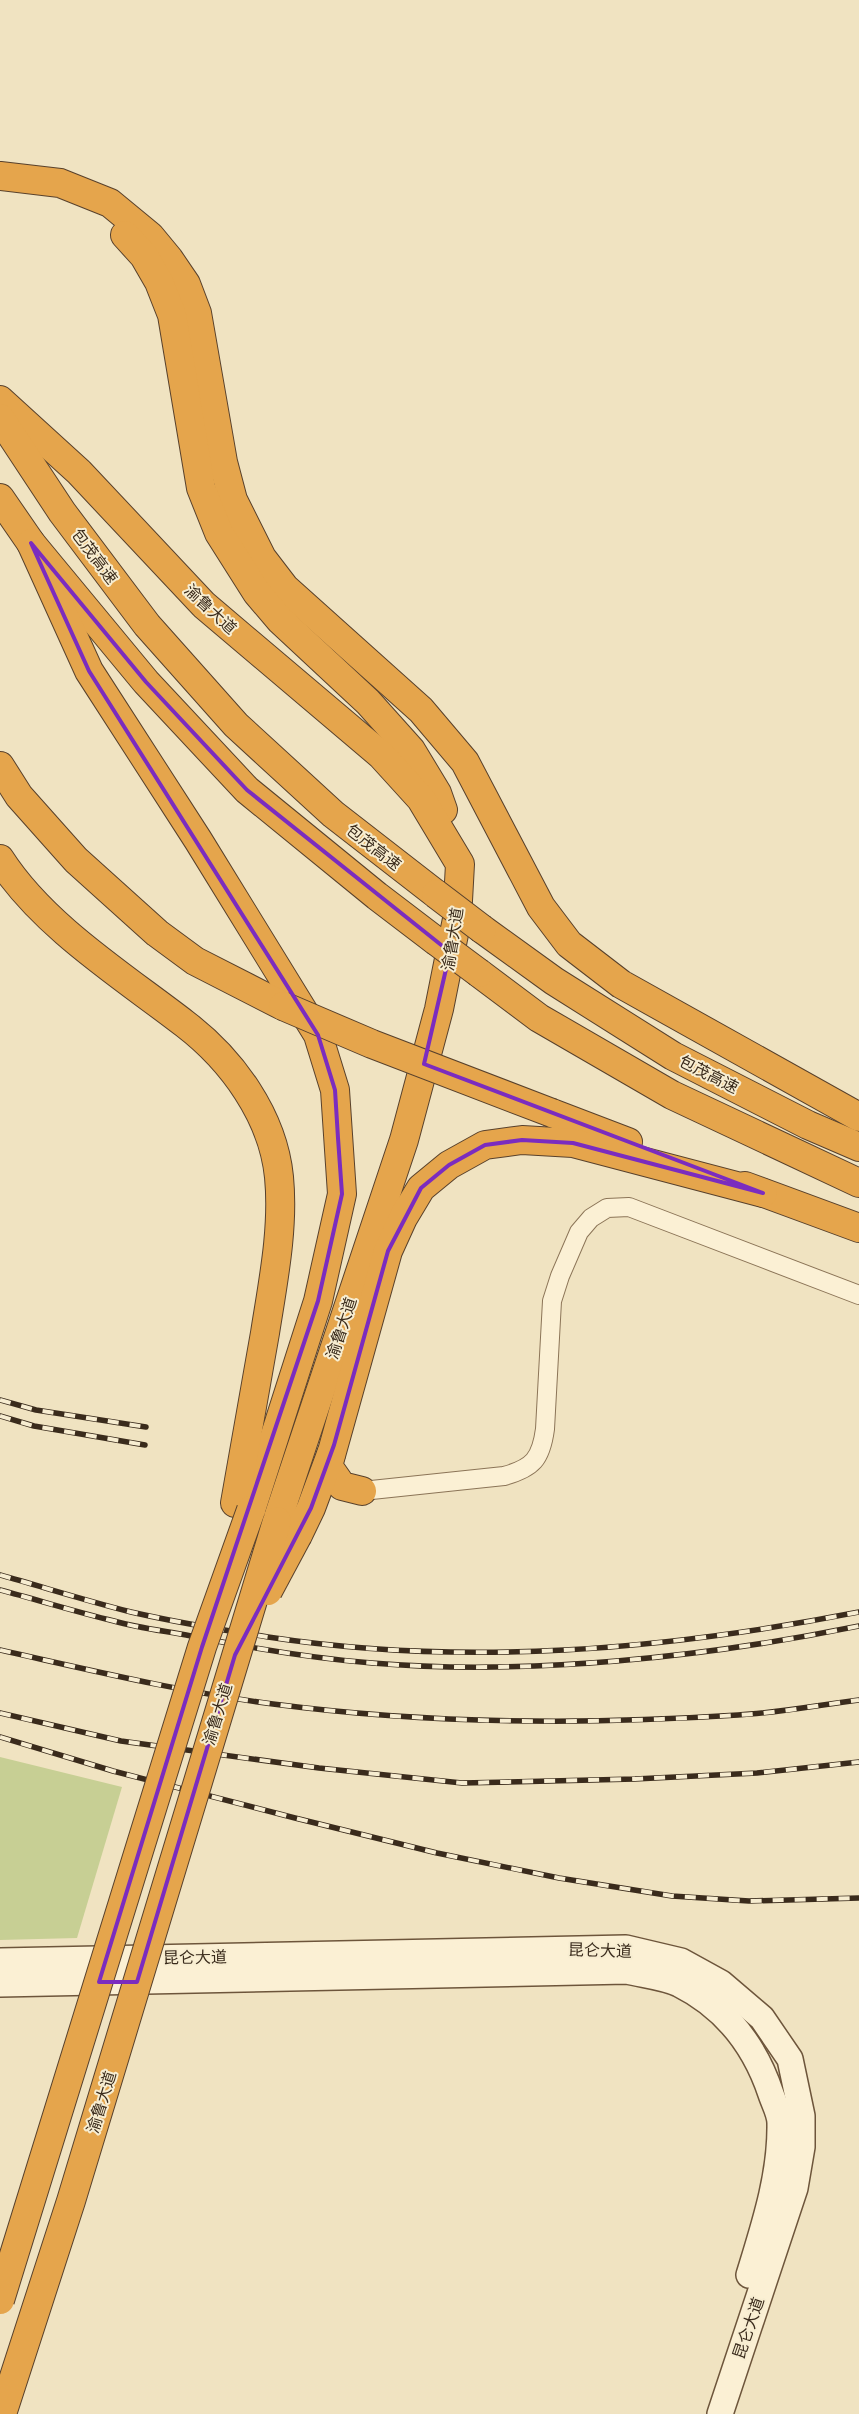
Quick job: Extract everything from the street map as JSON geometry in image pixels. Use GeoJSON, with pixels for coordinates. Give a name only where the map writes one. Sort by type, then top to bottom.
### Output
{"type":"FeatureCollection","features":[{"type":"Feature","properties":{"kind":"highway"},"geometry":{"type":"LineString","coordinates":[[0,177],[45,188],[73,199],[121,231],[144,256],[159,282],[172,315],[201,488],[219,533],[257,593],[280,620],[368,702],[410,750],[437,792],[460,864]]}},
{"type":"Feature","properties":{"kind":"highway"},"geometry":{"type":"LineString","coordinates":[[0,177],[60,184],[110,203],[150,236],[169,259],[186,284],[197,313],[223,462],[234,500],[262,558],[285,588],[400,690],[427,717],[465,762],[541,906],[569,944],[621,984],[859,1117]]}},
{"type":"Feature","properties":{"kind":"highway","name":"渝鲁大道"},"geometry":{"type":"LineString","coordinates":[[0,400],[79,472],[204,605],[382,755],[421,799],[460,864],[457,920],[439,1008],[404,1140],[288,1528],[235,1655],[71,2201],[2,2414]]}},
{"type":"Feature","properties":{"kind":"highway","name":"包茂高速"},"geometry":{"type":"LineString","coordinates":[[0,418],[62,512],[147,626],[236,725],[333,814],[482,929],[554,981],[673,1056],[808,1124],[859,1147]]}},
{"type":"Feature","properties":{"kind":"highway","name":"包茂高速"},"geometry":{"type":"LineString","coordinates":[[0,498],[31,543],[146,682],[247,790],[377,896],[539,1018],[672,1095],[859,1183]]}},
{"type":"Feature","properties":{"kind":"highway"},"geometry":{"type":"LineString","coordinates":[[31,543],[88,671],[198,840],[318,1035],[335,1090],[342,1194],[318,1301],[243,1506]]}},
{"type":"Feature","properties":{"kind":"highway"},"geometry":{"type":"LineString","coordinates":[[0,766],[19,796],[76,860],[157,933],[195,961],[283,1006],[372,1044],[859,1228]]}},
{"type":"Feature","properties":{"kind":"highway"},"geometry":{"type":"LineString","coordinates":[[0,859],[19,884],[58,924],[192,1029],[224,1060],[241,1082],[266,1128],[279,1176],[279,1232],[243,1506]]}},
{"type":"Feature","properties":{"kind":"highway"},"geometry":{"type":"LineString","coordinates":[[362,1491],[342,1486],[328,1466],[388,1251],[402,1218],[421,1188],[449,1165],[485,1145],[522,1140],[573,1143],[763,1193]]}},
{"type":"Feature","properties":{"kind":"highway"},"geometry":{"type":"LineString","coordinates":[[311,1508],[334,1445]]}},
{"type":"Feature","properties":{"kind":"highway"},"geometry":{"type":"LineString","coordinates":[[288,1528],[311,1508],[326,1500],[362,1491]]}},
{"type":"Feature","properties":{"kind":"highway","name":"渝鲁大道"},"geometry":{"type":"LineString","coordinates":[[0,2300],[202,1647],[243,1506]]}},
{"type":"Feature","properties":{"kind":"street"},"geometry":{"type":"LineString","coordinates":[[362,1491],[504,1476],[523,1471],[536,1460],[543,1446],[545,1429],[552,1300],[579,1232],[592,1218],[607,1208],[629,1207],[859,1295]]}},
{"type":"Feature","properties":{"kind":"street","name":"昆仑大道"},"geometry":{"type":"LineString","coordinates":[[0,1961],[626,1948],[681,1961],[721,1983],[762,2018],[790,2059],[802,2116],[802,2147],[795,2188],[720,2414]]}},
{"type":"Feature","properties":{"kind":"street"},"geometry":{"type":"LineString","coordinates":[[0,1984],[627,1972],[678,1983],[715,2007],[744,2037],[764,2073],[780,2120],[779,2157],[771,2199],[749,2274],[702,2414]]}},
{"type":"Feature","properties":{"kind":"highlighted area"},"geometry":{"type":"Polygon","coordinates":[[[31,543],[146,682],[247,790],[450,952],[424,1064],[763,1193],[573,1143],[522,1140],[485,1145],[449,1165],[421,1188],[388,1251],[334,1445],[311,1508],[235,1655],[137,1982],[99,1982],[202,1647],[318,1301],[342,1194],[335,1090],[318,1035],[89,671],[31,543]]]}},
{"type":"Feature","properties":{"kind":"green space"},"geometry":{"type":"Polygon","coordinates":[[[0,1757],[122,1787],[77,1938],[0,1940],[0,1757]]]}},
{"type":"Feature","properties":{"kind":"railway"},"geometry":{"type":"LineString","coordinates":[[0,1400],[36,1410],[146,1427]]}},
{"type":"Feature","properties":{"kind":"railway"},"geometry":{"type":"LineString","coordinates":[[0,1416],[34,1426],[145,1445]]}},
{"type":"Feature","properties":{"kind":"railway"},"geometry":{"type":"LineString","coordinates":[[0,1575],[131,1612],[199,1626],[342,1646],[416,1651],[490,1652],[638,1645],[786,1625],[859,1612]]}},
{"type":"Feature","properties":{"kind":"railway"},"geometry":{"type":"LineString","coordinates":[[0,1590],[142,1628],[236,1645],[372,1663],[431,1666],[492,1667],[617,1661],[740,1647],[859,1626]]}},
{"type":"Feature","properties":{"kind":"railway"},"geometry":{"type":"LineString","coordinates":[[0,1650],[136,1680],[239,1699],[331,1711],[389,1716],[505,1721],[622,1720],[753,1714],[859,1700]]}},
{"type":"Feature","properties":{"kind":"railway"},"geometry":{"type":"LineString","coordinates":[[0,1713],[121,1741],[319,1768],[462,1783],[635,1779],[757,1773],[859,1762]]}},
{"type":"Feature","properties":{"kind":"railway"},"geometry":{"type":"LineString","coordinates":[[0,1737],[113,1771],[295,1818],[437,1853],[559,1878],[672,1896],[749,1901],[859,1898]]}}]}
